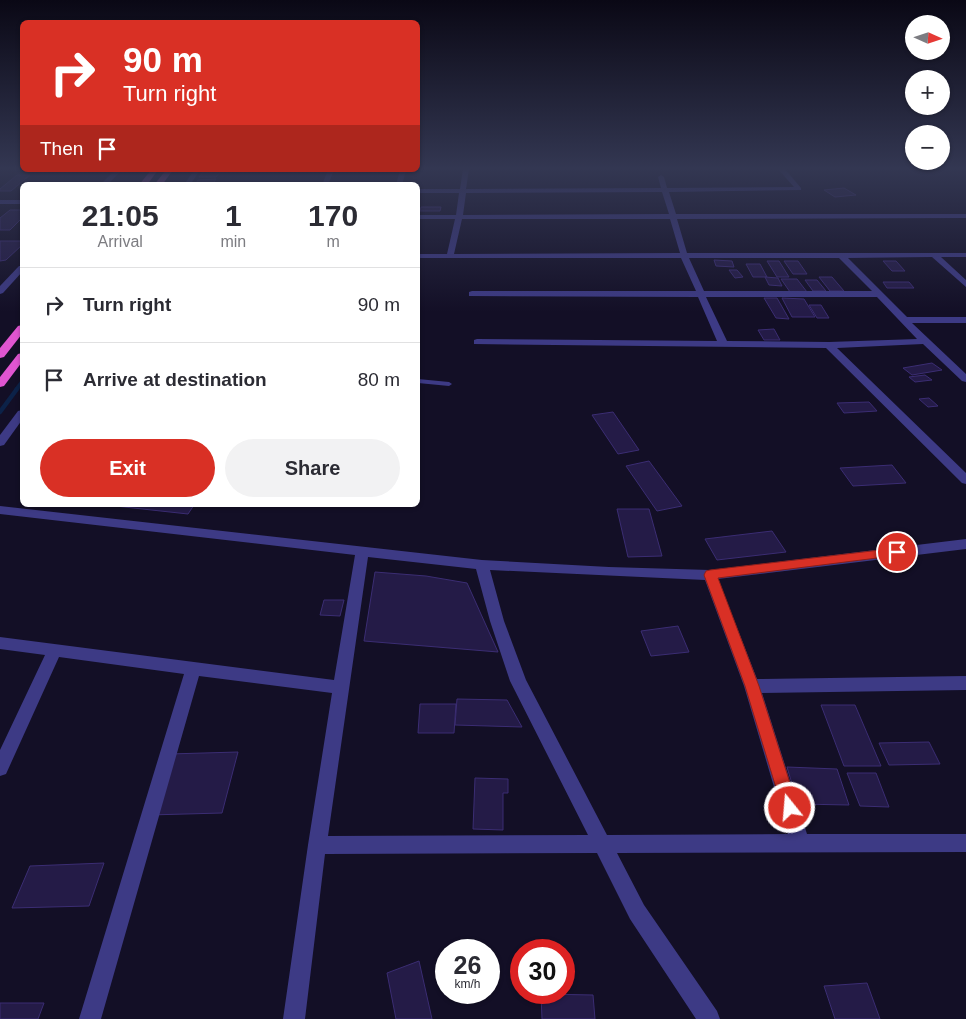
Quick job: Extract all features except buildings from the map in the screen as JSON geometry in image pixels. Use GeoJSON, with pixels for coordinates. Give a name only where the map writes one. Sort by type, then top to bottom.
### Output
{"type":"FeatureCollection","features":[{"type":"Feature","properties":{"kind":"highway"},"geometry":{"type":"LineString","coordinates":[[0,355],[20,330]]}},
{"type":"Feature","properties":{"kind":"highway"},"geometry":{"type":"LineString","coordinates":[[0,384],[20,359]]}},
{"type":"Feature","properties":{"kind":"street"},"geometry":{"type":"LineString","coordinates":[[420,217],[554,217]]}},
{"type":"Feature","properties":{"kind":"street"},"geometry":{"type":"LineString","coordinates":[[450,256],[459,217]]}},
{"type":"Feature","properties":{"kind":"street"},"geometry":{"type":"LineString","coordinates":[[672,217],[684,255],[723,344]]}},
{"type":"Feature","properties":{"kind":"street"},"geometry":{"type":"LineString","coordinates":[[420,256],[966,255]]}},
{"type":"Feature","properties":{"kind":"street"},"geometry":{"type":"LineString","coordinates":[[842,256],[925,341],[966,379]]}},
{"type":"Feature","properties":{"kind":"street"},"geometry":{"type":"LineString","coordinates":[[935,256],[966,284]]}},
{"type":"Feature","properties":{"kind":"street"},"geometry":{"type":"LineString","coordinates":[[0,291],[20,270]]}},
{"type":"Feature","properties":{"kind":"street"},"geometry":{"type":"LineString","coordinates":[[472,294],[880,294]]}},
{"type":"Feature","properties":{"kind":"street"},"geometry":{"type":"LineString","coordinates":[[905,320],[966,320]]}},
{"type":"Feature","properties":{"kind":"street"},"geometry":{"type":"LineString","coordinates":[[477,342],[829,345],[925,341]]}},
{"type":"Feature","properties":{"kind":"street"},"geometry":{"type":"LineString","coordinates":[[829,345],[966,480]]}},
{"type":"Feature","properties":{"kind":"street"},"geometry":{"type":"LineString","coordinates":[[0,443],[20,415]]}},
{"type":"Feature","properties":{"kind":"street"},"geometry":{"type":"LineString","coordinates":[[0,510],[482,565],[710,575],[966,544]]}},
{"type":"Feature","properties":{"kind":"street"},"geometry":{"type":"LineString","coordinates":[[294,1019],[317,845],[362,551]]}},
{"type":"Feature","properties":{"kind":"street"},"geometry":{"type":"LineString","coordinates":[[482,565],[497,621],[518,681],[637,912],[708,1019]]}},
{"type":"Feature","properties":{"kind":"street"},"geometry":{"type":"LineString","coordinates":[[710,575],[752,686],[800,843]]}},
{"type":"Feature","properties":{"kind":"street"},"geometry":{"type":"LineString","coordinates":[[0,643],[342,688]]}},
{"type":"Feature","properties":{"kind":"street"},"geometry":{"type":"LineString","coordinates":[[0,768],[55,650]]}},
{"type":"Feature","properties":{"kind":"street"},"geometry":{"type":"LineString","coordinates":[[90,1019],[193,668]]}},
{"type":"Feature","properties":{"kind":"street"},"geometry":{"type":"LineString","coordinates":[[752,686],[966,684]]}},
{"type":"Feature","properties":{"kind":"street"},"geometry":{"type":"LineString","coordinates":[[317,845],[966,842]]}},
{"type":"Feature","properties":{"kind":"lane"},"geometry":{"type":"LineString","coordinates":[[420,381],[449,384]]}},
{"type":"Feature","properties":{"kind":"waterway"},"geometry":{"type":"LineString","coordinates":[[16,390],[20,385]]}},
{"type":"Feature","properties":{"kind":"waterway"},"geometry":{"type":"LineString","coordinates":[[0,412],[17,389]]}},
{"type":"Feature","properties":{"kind":"route"},"geometry":{"type":"LineString","coordinates":[[790,808],[752,686],[710,575],[897,552]]}}]}
